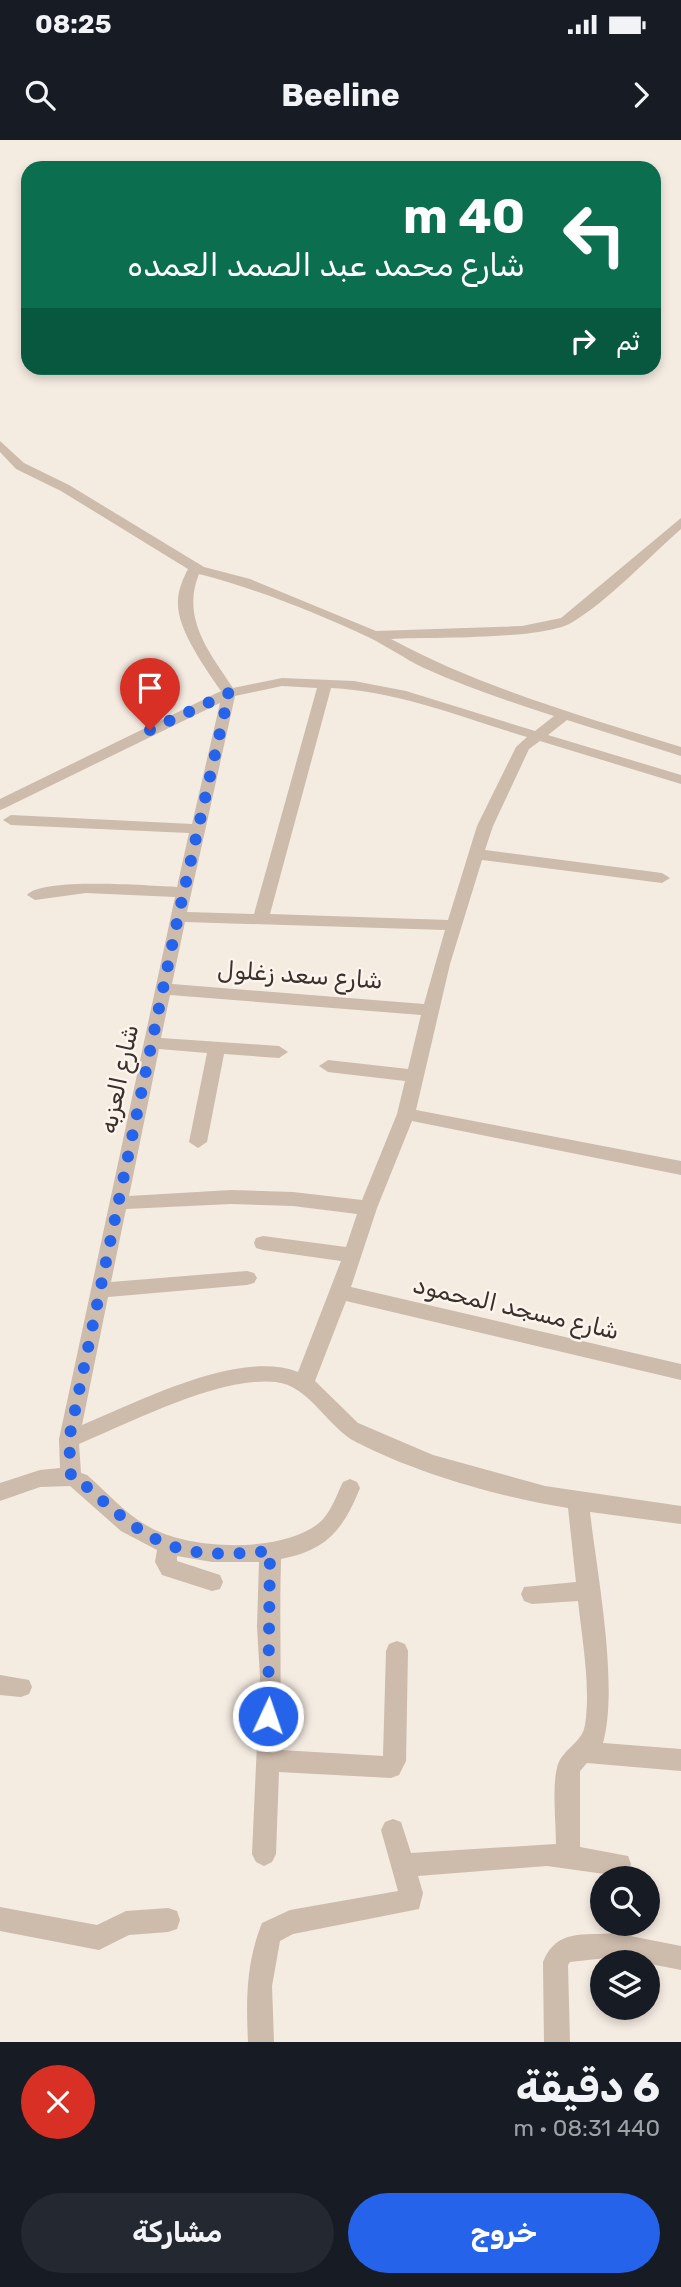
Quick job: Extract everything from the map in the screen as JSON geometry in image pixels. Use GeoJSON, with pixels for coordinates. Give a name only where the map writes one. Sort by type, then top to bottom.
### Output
{"type":"FeatureCollection","features":[{"type":"Feature","properties":{"kind":"street"},"geometry":{"type":"LineString","coordinates":[[0,445],[20,466]]}},
{"type":"Feature","properties":{"kind":"street"},"geometry":{"type":"LineString","coordinates":[[0,460],[20,466],[65,488],[195,567],[245,582],[374,635],[458,678],[563,716],[681,752]]}},
{"type":"Feature","properties":{"kind":"street"},"geometry":{"type":"LineString","coordinates":[[374,635],[509,631],[565,621],[618,579],[681,522]]}},
{"type":"Feature","properties":{"kind":"street"},"geometry":{"type":"LineString","coordinates":[[195,567],[185,589],[183,607],[210,663],[229,693]]}},
{"type":"Feature","properties":{"kind":"street"},"geometry":{"type":"LineString","coordinates":[[0,805],[229,693],[282,682],[326,682],[401,694],[681,780]]}},
{"type":"Feature","properties":{"kind":"street"},"geometry":{"type":"LineString","coordinates":[[261,919],[326,682]]}},
{"type":"Feature","properties":{"kind":"street","name":"شارع العزبه"},"geometry":{"type":"LineString","coordinates":[[71,1477],[69,1439],[178,917],[229,693]]}},
{"type":"Feature","properties":{"kind":"street"},"geometry":{"type":"LineString","coordinates":[[304,1383],[406,1114],[475,854],[507,775],[523,747],[535,734],[563,716]]}},
{"type":"Feature","properties":{"kind":"street"},"geometry":{"type":"LineString","coordinates":[[12,820],[198,829]]}},
{"type":"Feature","properties":{"kind":"street"},"geometry":{"type":"LineString","coordinates":[[475,854],[662,878]]}},
{"type":"Feature","properties":{"kind":"street"},"geometry":{"type":"LineString","coordinates":[[35,895],[86,888],[184,892]]}},
{"type":"Feature","properties":{"kind":"street"},"geometry":{"type":"LineString","coordinates":[[178,917],[454,925]]}},
{"type":"Feature","properties":{"kind":"street","name":"شارع سعد زغلول"},"geometry":{"type":"LineString","coordinates":[[163,989],[433,1010]]}},
{"type":"Feature","properties":{"kind":"street"},"geometry":{"type":"LineString","coordinates":[[152,1043],[279,1052]]}},
{"type":"Feature","properties":{"kind":"street"},"geometry":{"type":"LineString","coordinates":[[198,1142],[217,1048]]}},
{"type":"Feature","properties":{"kind":"street"},"geometry":{"type":"LineString","coordinates":[[328,1066],[416,1076]]}},
{"type":"Feature","properties":{"kind":"street"},"geometry":{"type":"LineString","coordinates":[[406,1114],[681,1168]]}},
{"type":"Feature","properties":{"kind":"street"},"geometry":{"type":"LineString","coordinates":[[119,1203],[230,1197],[293,1199],[368,1209]]}},
{"type":"Feature","properties":{"kind":"street"},"geometry":{"type":"LineString","coordinates":[[263,1243],[352,1255]]}},
{"type":"Feature","properties":{"kind":"street"},"geometry":{"type":"LineString","coordinates":[[101,1290],[247,1278]]}},
{"type":"Feature","properties":{"kind":"street","name":"شارع مسجد المحمود"},"geometry":{"type":"LineString","coordinates":[[340,1292],[681,1372]]}},
{"type":"Feature","properties":{"kind":"street"},"geometry":{"type":"LineString","coordinates":[[69,1439],[232,1377],[278,1374],[304,1383],[324,1400],[340,1420],[362,1436],[482,1478],[546,1496],[681,1515]]}},
{"type":"Feature","properties":{"kind":"street"},"geometry":{"type":"LineString","coordinates":[[0,1492],[50,1475],[71,1477],[80,1481],[144,1535],[168,1546],[207,1555],[270,1551],[313,1538],[326,1530],[336,1519],[349,1488]]}},
{"type":"Feature","properties":{"kind":"street"},"geometry":{"type":"LineString","coordinates":[[568,1857],[568,1769],[592,1745],[597,1724],[596,1666],[578,1500]]}},
{"type":"Feature","properties":{"kind":"street"},"geometry":{"type":"LineString","coordinates":[[168,1546],[166,1562],[170,1568],[212,1581]]}},
{"type":"Feature","properties":{"kind":"street"},"geometry":{"type":"LineString","coordinates":[[264,1854],[271,1677],[268,1636],[270,1551]]}},
{"type":"Feature","properties":{"kind":"street"},"geometry":{"type":"LineString","coordinates":[[532,1594],[588,1591]]}},
{"type":"Feature","properties":{"kind":"street"},"geometry":{"type":"LineString","coordinates":[[266,1760],[391,1767],[394,1761],[397,1651]]}},
{"type":"Feature","properties":{"kind":"street"},"geometry":{"type":"LineString","coordinates":[[583,1752],[681,1760]]}},
{"type":"Feature","properties":{"kind":"street"},"geometry":{"type":"LineString","coordinates":[[261,2042],[259,2006],[264,1953],[271,1932],[290,1922],[406,1903],[411,1893],[393,1830]]}},
{"type":"Feature","properties":{"kind":"street"},"geometry":{"type":"LineString","coordinates":[[403,1865],[547,1854],[619,1864]]}},
{"type":"Feature","properties":{"kind":"street"},"geometry":{"type":"LineString","coordinates":[[0,1919],[99,1938],[126,1923],[168,1920]]}},
{"type":"Feature","properties":{"kind":"street"},"geometry":{"type":"LineString","coordinates":[[556,2042],[555,1962],[563,1950],[615,1945],[681,1958]]}},
{"type":"Feature","properties":{"kind":"route"},"geometry":{"type":"LineString","coordinates":[[150,730],[229,693],[178,917],[69,1439],[71,1477],[80,1481],[144,1535],[168,1546],[207,1555],[270,1551],[268,1646],[271,1677],[268,1716]]}}]}
